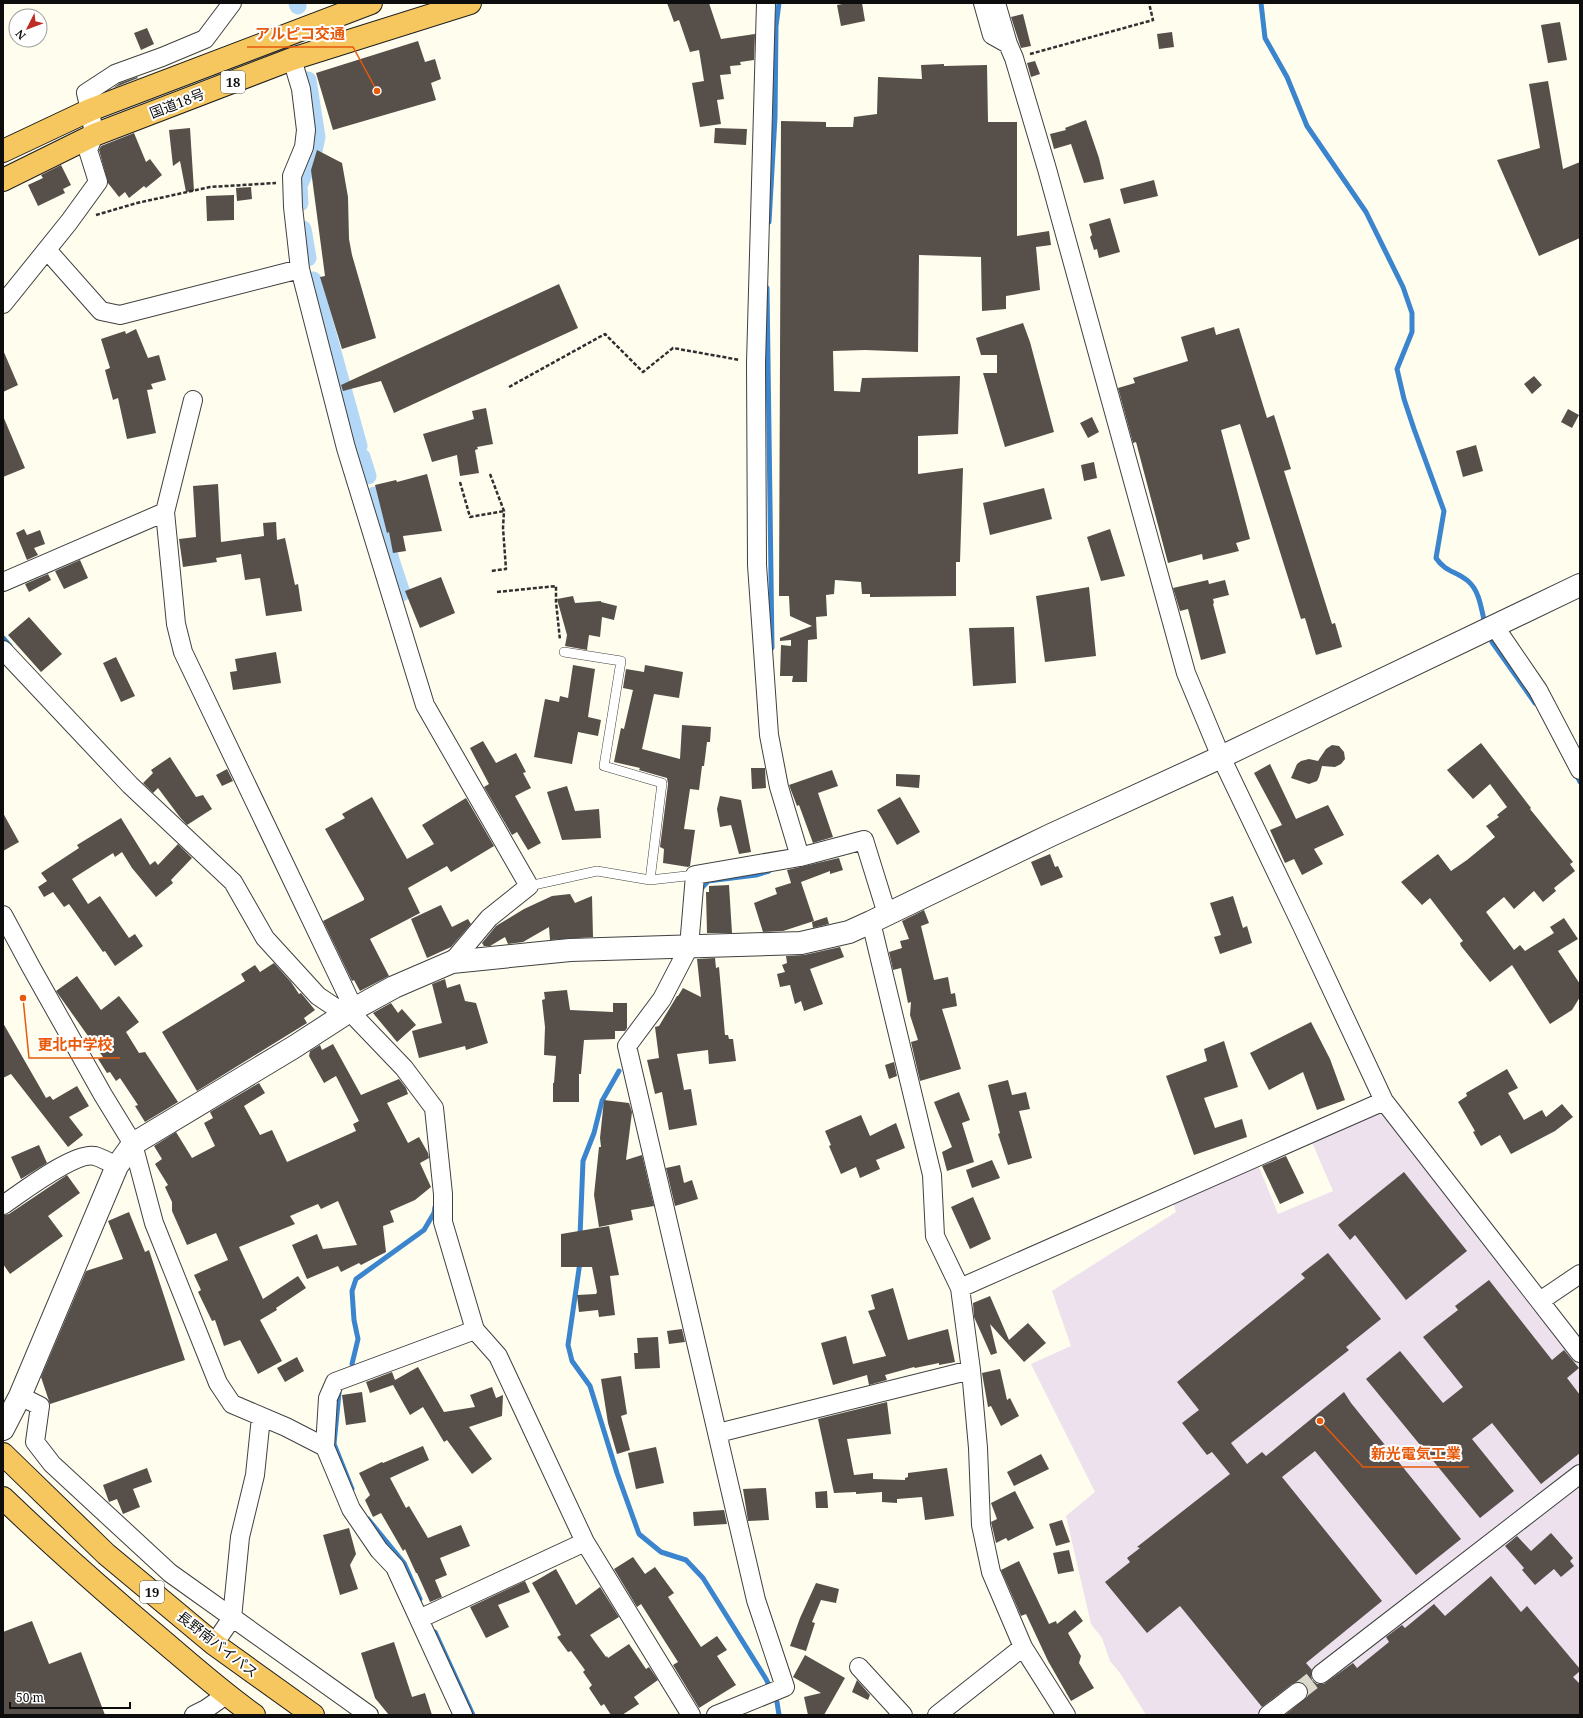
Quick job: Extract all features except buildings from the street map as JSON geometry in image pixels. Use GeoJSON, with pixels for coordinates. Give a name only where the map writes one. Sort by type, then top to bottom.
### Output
{"type":"FeatureCollection","features":[{"type":"Feature","properties":{"kind":"highway","name":"国道18号"},"geometry":{"type":"LineString","coordinates":[[3,151],[90,110],[371,3]]}},
{"type":"Feature","properties":{"kind":"highway","name":"国道18号"},"geometry":{"type":"LineString","coordinates":[[3,180],[94,135],[292,59],[470,3]]}},
{"type":"Feature","properties":{"kind":"highway","name":"長野南バイパス"},"geometry":{"type":"LineString","coordinates":[[3,1454],[106,1554],[214,1644],[313,1715]]}},
{"type":"Feature","properties":{"kind":"highway","name":"19"},"geometry":{"type":"LineString","coordinates":[[3,1498],[62,1554],[226,1695],[254,1715]]}},
{"type":"Feature","properties":{"kind":"street"},"geometry":{"type":"LineString","coordinates":[[3,304],[69,222],[98,182],[88,150],[94,135],[86,93],[115,74],[205,39],[232,3]]}},
{"type":"Feature","properties":{"kind":"street"},"geometry":{"type":"LineString","coordinates":[[766,3],[756,363],[757,564],[769,735],[779,787],[800,857]]}},
{"type":"Feature","properties":{"kind":"street"},"geometry":{"type":"LineString","coordinates":[[983,3],[992,35],[1011,51]]}},
{"type":"Feature","properties":{"kind":"street"},"geometry":{"type":"LineString","coordinates":[[996,3],[1047,169],[1186,673],[1221,757],[1384,1101],[1580,1353]]}},
{"type":"Feature","properties":{"kind":"street"},"geometry":{"type":"LineString","coordinates":[[292,59],[300,89],[306,130],[304,147],[292,176],[300,269],[346,448],[425,705],[529,886],[490,918],[452,962]]}},
{"type":"Feature","properties":{"kind":"street"},"geometry":{"type":"LineString","coordinates":[[47,250],[101,311],[120,316],[300,269]]}},
{"type":"Feature","properties":{"kind":"street"},"geometry":{"type":"LineString","coordinates":[[193,400],[165,512],[176,624],[183,652],[349,1011],[404,1068],[434,1108],[443,1194],[443,1222],[475,1330],[498,1356],[585,1542],[691,1715]]}},
{"type":"Feature","properties":{"kind":"street"},"geometry":{"type":"LineString","coordinates":[[3,582],[165,512]]}},
{"type":"Feature","properties":{"kind":"street"},"geometry":{"type":"LineString","coordinates":[[3,1429],[20,1396],[117,1166],[133,1144],[294,1047],[349,1011],[394,987],[452,962],[570,950],[802,943],[849,932],[1051,835],[1221,757],[1495,627],[1580,585]]}},
{"type":"Feature","properties":{"kind":"street"},"geometry":{"type":"LineString","coordinates":[[1495,627],[1538,690],[1580,770]]}},
{"type":"Feature","properties":{"kind":"street"},"geometry":{"type":"LineString","coordinates":[[3,650],[130,785],[233,882],[265,938],[318,996],[349,1011]]}},
{"type":"Feature","properties":{"kind":"street"},"geometry":{"type":"LineString","coordinates":[[716,1715],[785,1687],[756,1600],[627,1046],[662,999],[689,946],[695,875],[800,857],[864,840],[932,1175],[934,1236],[960,1288],[971,1370],[978,1448],[982,1525],[990,1572],[1024,1647],[1066,1715]]}},
{"type":"Feature","properties":{"kind":"street"},"geometry":{"type":"LineString","coordinates":[[3,914],[103,1095],[133,1144],[154,1223],[218,1383],[232,1404],[286,1427],[325,1448]]}},
{"type":"Feature","properties":{"kind":"street"},"geometry":{"type":"LineString","coordinates":[[960,1288],[1384,1101]]}},
{"type":"Feature","properties":{"kind":"street"},"geometry":{"type":"LineString","coordinates":[[3,1205],[72,1160],[94,1155],[117,1166]]}},
{"type":"Feature","properties":{"kind":"street"},"geometry":{"type":"LineString","coordinates":[[1540,1301],[1580,1274]]}},
{"type":"Feature","properties":{"kind":"street"},"geometry":{"type":"LineString","coordinates":[[463,1715],[395,1567],[379,1550],[350,1509],[325,1448],[328,1398],[335,1382],[475,1330]]}},
{"type":"Feature","properties":{"kind":"street"},"geometry":{"type":"LineString","coordinates":[[718,1433],[971,1370]]}},
{"type":"Feature","properties":{"kind":"street"},"geometry":{"type":"LineString","coordinates":[[20,1396],[40,1406],[35,1442],[52,1464],[170,1573],[370,1715]]}},
{"type":"Feature","properties":{"kind":"street"},"geometry":{"type":"LineString","coordinates":[[214,1644],[232,1618],[240,1537],[255,1475],[261,1417]]}},
{"type":"Feature","properties":{"kind":"street"},"geometry":{"type":"LineString","coordinates":[[1321,1674],[1580,1474]]}},
{"type":"Feature","properties":{"kind":"street"},"geometry":{"type":"LineString","coordinates":[[419,1619],[585,1542]]}},
{"type":"Feature","properties":{"kind":"street"},"geometry":{"type":"LineString","coordinates":[[937,1715],[1024,1647]]}},
{"type":"Feature","properties":{"kind":"street"},"geometry":{"type":"LineString","coordinates":[[859,1667],[903,1715]]}},
{"type":"Feature","properties":{"kind":"street"},"geometry":{"type":"LineString","coordinates":[[1268,1715],[1298,1692]]}},
{"type":"Feature","properties":{"kind":"street"},"geometry":{"type":"LineString","coordinates":[[205,1713],[226,1695]]}},
{"type":"Feature","properties":{"kind":"lane"},"geometry":{"type":"LineString","coordinates":[[564,652],[621,661],[604,766],[662,783],[650,880]]}},
{"type":"Feature","properties":{"kind":"lane"},"geometry":{"type":"LineString","coordinates":[[529,886],[597,871],[650,880],[695,875]]}},
{"type":"Feature","properties":{"kind":"path"},"geometry":{"type":"LineString","coordinates":[[1011,51],[1153,20],[1149,3]]}},
{"type":"Feature","properties":{"kind":"path"},"geometry":{"type":"LineString","coordinates":[[69,222],[137,203],[210,187],[293,182]]}},
{"type":"Feature","properties":{"kind":"path"},"geometry":{"type":"LineString","coordinates":[[509,387],[605,334],[643,372],[673,348],[756,363]]}},
{"type":"Feature","properties":{"kind":"path"},"geometry":{"type":"LineString","coordinates":[[490,474],[504,511],[503,528],[506,569],[491,571]]}},
{"type":"Feature","properties":{"kind":"path"},"geometry":{"type":"LineString","coordinates":[[460,482],[470,517],[504,511]]}},
{"type":"Feature","properties":{"kind":"path"},"geometry":{"type":"LineString","coordinates":[[497,592],[556,586],[556,602],[561,652],[564,652]]}},
{"type":"Feature","properties":{"kind":"shaded area"},"geometry":{"type":"Polygon","coordinates":[[[1376,1113],[1386,1115],[1580,1365],[1580,1715],[1146,1715],[1120,1673],[1110,1661],[1102,1638],[1091,1624],[1066,1516],[1095,1492],[1031,1364],[1071,1346],[1052,1291],[1176,1212],[1171,1196],[1257,1162],[1278,1214],[1333,1191],[1311,1140],[1376,1113]]]}},
{"type":"Feature","properties":{"kind":"waterway"},"geometry":{"type":"LineString","coordinates":[[769,222],[775,117],[776,26],[779,3]]}},
{"type":"Feature","properties":{"kind":"waterway"},"geometry":{"type":"LineString","coordinates":[[1261,3],[1265,38],[1287,77],[1307,126],[1366,212],[1403,287],[1412,313],[1412,332],[1397,369],[1404,399],[1444,511],[1436,558],[1444,567],[1465,578],[1469,582],[1475,590],[1479,600],[1484,620]]}},
{"type":"Feature","properties":{"kind":"waterway"},"geometry":{"type":"LineString","coordinates":[[300,203],[299,186],[314,151],[317,137],[308,80]]}},
{"type":"Feature","properties":{"kind":"waterway"},"geometry":{"type":"LineString","coordinates":[[303,229],[308,258]]}},
{"type":"Feature","properties":{"kind":"waterway"},"geometry":{"type":"LineString","coordinates":[[313,280],[359,446]]}},
{"type":"Feature","properties":{"kind":"waterway"},"geometry":{"type":"LineString","coordinates":[[767,288],[772,648]]}},
{"type":"Feature","properties":{"kind":"waterway"},"geometry":{"type":"LineString","coordinates":[[362,457],[368,476]]}},
{"type":"Feature","properties":{"kind":"waterway"},"geometry":{"type":"LineString","coordinates":[[374,495],[390,557],[402,593]]}},
{"type":"Feature","properties":{"kind":"waterway"},"geometry":{"type":"LineString","coordinates":[[3,638],[10,646]]}},
{"type":"Feature","properties":{"kind":"waterway"},"geometry":{"type":"LineString","coordinates":[[1492,642],[1535,703]]}},
{"type":"Feature","properties":{"kind":"waterway"},"geometry":{"type":"LineString","coordinates":[[1575,772],[1580,782]]}},
{"type":"Feature","properties":{"kind":"waterway"},"geometry":{"type":"LineString","coordinates":[[700,892],[708,881],[756,875],[769,871]]}},
{"type":"Feature","properties":{"kind":"waterway"},"geometry":{"type":"LineString","coordinates":[[580,1236],[583,1161],[594,1133],[602,1101],[619,1071]]}},
{"type":"Feature","properties":{"kind":"waterway"},"geometry":{"type":"LineString","coordinates":[[352,1364],[358,1339],[354,1320],[352,1291],[356,1279],[424,1230],[434,1213],[435,1207]]}},
{"type":"Feature","properties":{"kind":"waterway"},"geometry":{"type":"LineString","coordinates":[[580,1262],[568,1345],[572,1361],[590,1386],[617,1473],[639,1534],[661,1552],[686,1560],[703,1578],[766,1679],[777,1702],[779,1715]]}},
{"type":"Feature","properties":{"kind":"waterway"},"geometry":{"type":"LineString","coordinates":[[339,1393],[334,1444],[352,1489]]}},
{"type":"Feature","properties":{"kind":"waterway"},"geometry":{"type":"LineString","coordinates":[[368,1519],[404,1563],[420,1599]]}},
{"type":"Feature","properties":{"kind":"waterway"},"geometry":{"type":"LineString","coordinates":[[435,1632],[473,1715]]}},
{"type":"Feature","properties":{"kind":"tunnel"},"geometry":{"type":"LineString","coordinates":[[1298,1692],[1321,1674]]}},
{"type":"Feature","properties":{"kind":"place","name":"アルピコ交通"},"geometry":{"type":"Point","coordinates":[377,91]}},
{"type":"Feature","properties":{"kind":"place","name":"更北中学校"},"geometry":{"type":"Point","coordinates":[23,998]}},
{"type":"Feature","properties":{"kind":"place","name":"新光電気工業"},"geometry":{"type":"Point","coordinates":[1320,1421]}}]}
